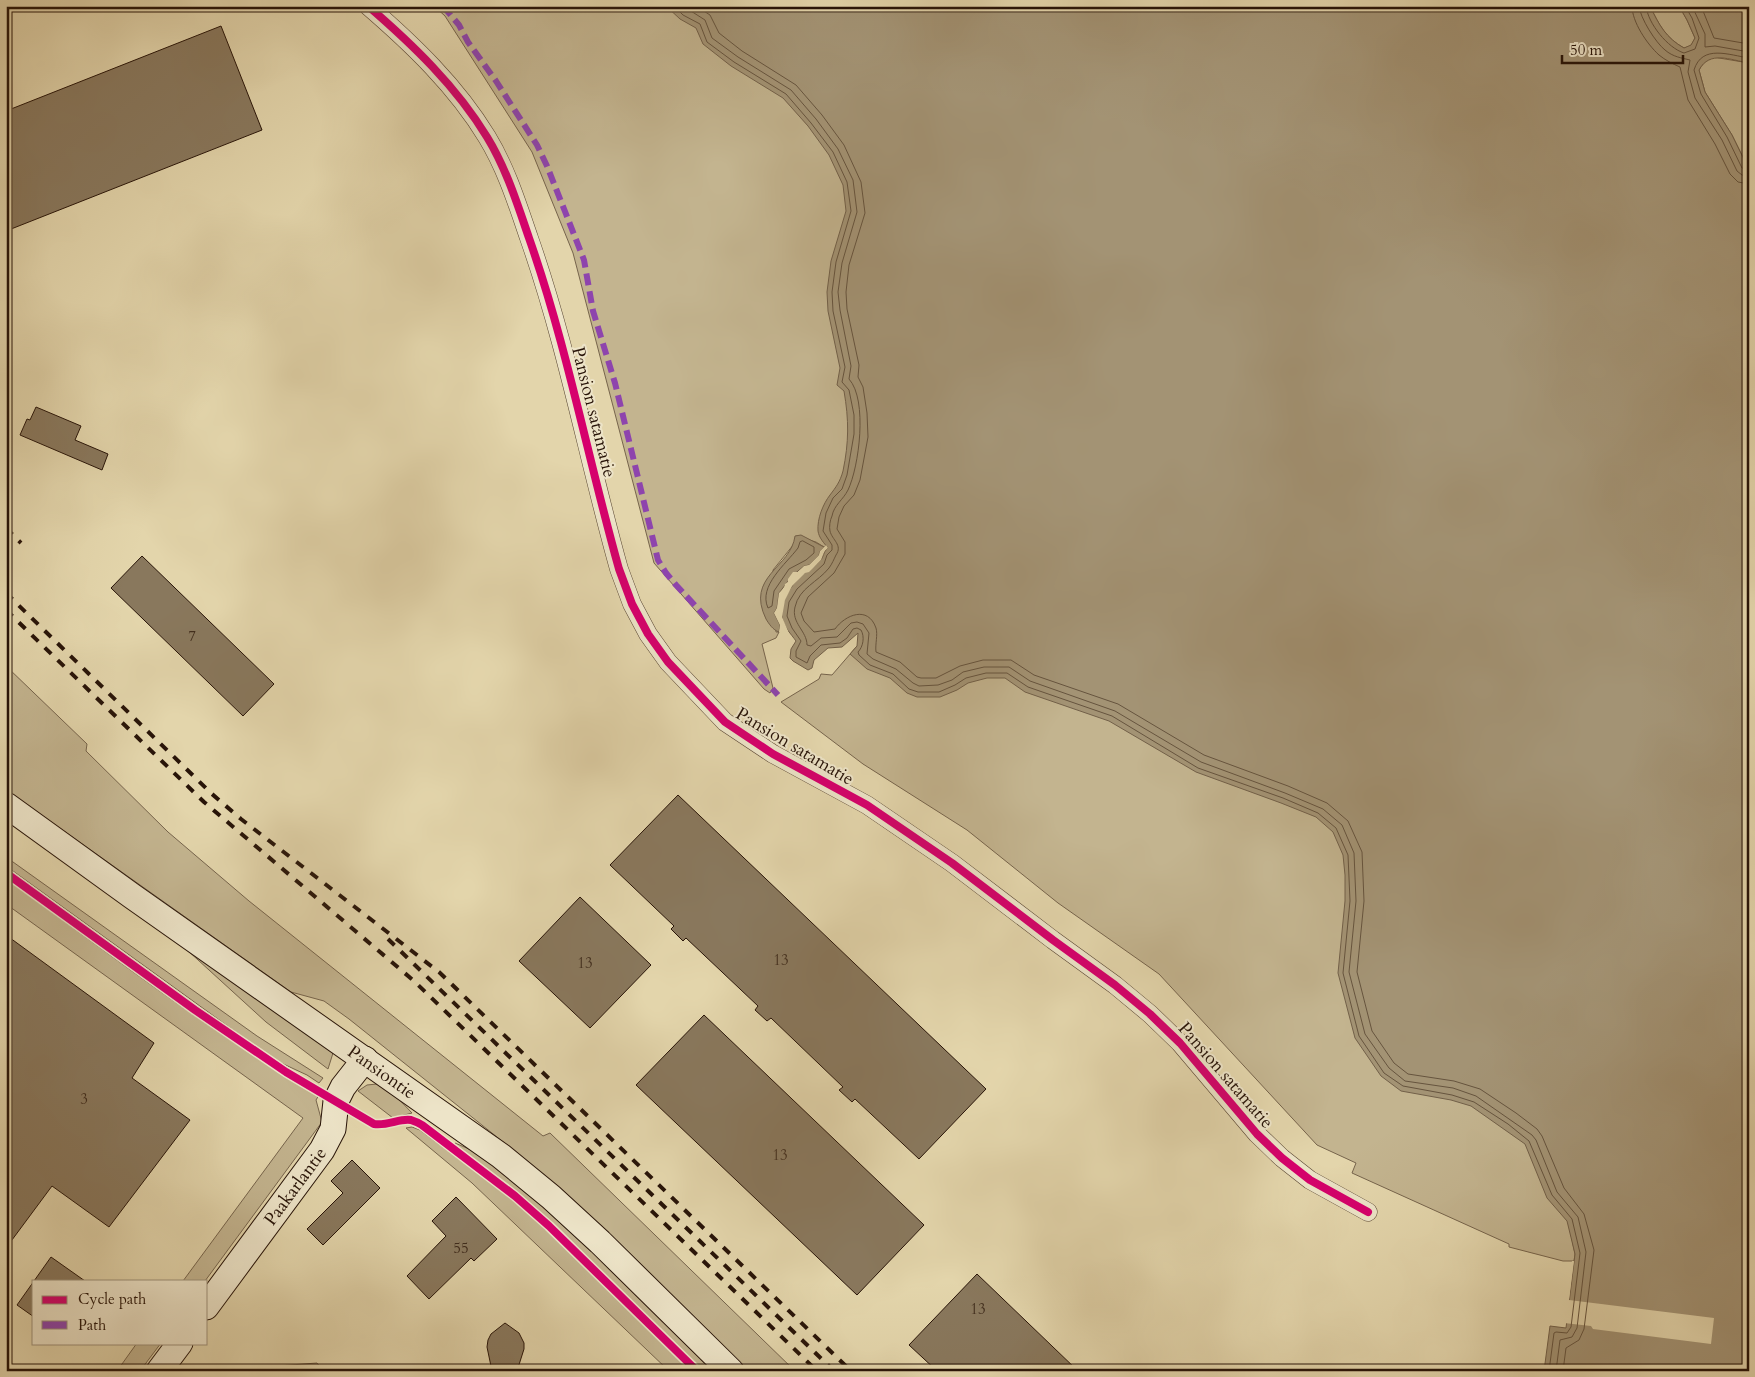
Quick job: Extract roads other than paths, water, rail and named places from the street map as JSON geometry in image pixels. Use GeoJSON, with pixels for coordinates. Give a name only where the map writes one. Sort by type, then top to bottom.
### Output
{"type":"FeatureCollection","features":[{"type":"Feature","properties":{"kind":"street","name":"Pansion satamatie"},"geometry":{"type":"LineString","coordinates":[[368,6],[406,38],[468,107],[488,138],[506,175],[545,283],[619,569],[632,604],[648,634],[668,662],[724,722],[773,754],[867,805],[952,863],[1115,985],[1150,1014],[1180,1043],[1257,1134],[1282,1158],[1310,1180],[1368,1212]]}},
{"type":"Feature","properties":{"kind":"street","name":"Pansiontie"},"geometry":{"type":"LineString","coordinates":[[6,805],[140,902],[501,1156],[600,1242],[730,1371]]}},
{"type":"Feature","properties":{"kind":"street","name":"Paakarlantie"},"geometry":{"type":"LineString","coordinates":[[208,1304],[322,1150],[333,1129],[336,1101],[343,1087],[365,1059]]}},
{"type":"Feature","properties":{"kind":"street"},"geometry":{"type":"LineString","coordinates":[[159,1371],[179,1344]]}},
{"type":"Feature","properties":{"kind":"water"},"geometry":{"type":"Polygon","coordinates":[[[666,6],[1650,6],[1672,40],[1684,48],[1691,45],[1695,38],[1679,6],[1749,6],[1749,63],[1715,58],[1709,60],[1699,70],[1705,92],[1732,135],[1749,170],[1749,1371],[1544,1371],[1550,1326],[1566,1328],[1575,1254],[1567,1221],[1547,1198],[1525,1144],[1471,1106],[1451,1100],[1401,1091],[1381,1076],[1355,1038],[1338,973],[1345,901],[1343,855],[1333,832],[1316,817],[1196,772],[1109,721],[1025,692],[1005,678],[987,678],[968,683],[940,697],[917,697],[907,693],[890,678],[867,669],[850,654],[857,646],[858,633],[842,647],[828,648],[814,660],[812,668],[808,670],[790,658],[791,649],[796,641],[783,621],[783,605],[788,593],[796,582],[804,573],[818,563],[828,548],[819,534],[818,522],[825,503],[841,478],[846,450],[848,431],[846,402],[844,391],[837,385],[840,368],[828,311],[827,292],[831,261],[846,211],[843,185],[829,155],[808,126],[783,98],[731,66],[703,44],[696,28],[680,19],[666,6]]]}},
{"type":"Feature","properties":{"kind":"water"},"geometry":{"type":"Polygon","coordinates":[[[801,535],[824,547],[809,565],[804,566],[792,576],[779,593],[777,608],[774,613],[780,625],[779,632],[766,619],[761,604],[761,592],[771,573],[792,547],[795,536],[801,535]]]}},
{"type":"Feature","properties":{"kind":"railway"},"geometry":{"type":"LineString","coordinates":[[6,528],[21,543]]}},
{"type":"Feature","properties":{"kind":"railway"},"geometry":{"type":"LineString","coordinates":[[6,593],[212,794],[241,819],[439,972],[851,1371]]}},
{"type":"Feature","properties":{"kind":"railway"},"geometry":{"type":"LineString","coordinates":[[6,610],[204,802],[414,981],[817,1371]]}},
{"type":"Feature","properties":{"kind":"railway"},"geometry":{"type":"LineString","coordinates":[[388,939],[834,1371]]}}]}
